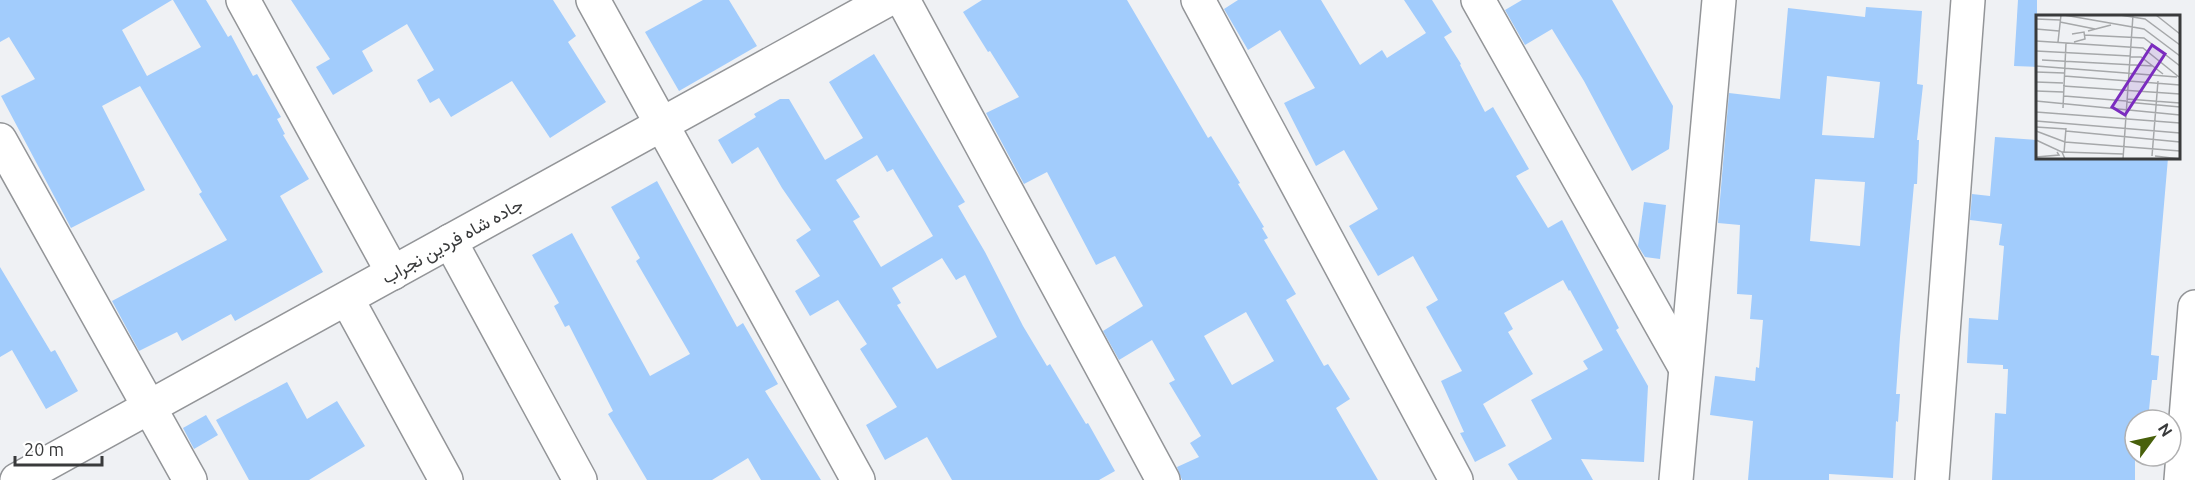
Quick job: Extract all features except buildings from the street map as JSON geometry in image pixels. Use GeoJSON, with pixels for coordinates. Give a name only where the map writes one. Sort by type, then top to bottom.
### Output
{"type":"FeatureCollection","features":[{"type":"Feature","properties":{"kind":"street"},"geometry":{"type":"LineString","coordinates":[[243,0],[393,273]]}},
{"type":"Feature","properties":{"kind":"street"},"geometry":{"type":"LineString","coordinates":[[593,0],[858,480]]}},
{"type":"Feature","properties":{"kind":"street","name":"جاده شاه فردین نجراب"},"geometry":{"type":"LineString","coordinates":[[17,480],[887,0]]}},
{"type":"Feature","properties":{"kind":"street"},"geometry":{"type":"LineString","coordinates":[[903,0],[1163,480]]}},
{"type":"Feature","properties":{"kind":"street"},"geometry":{"type":"LineString","coordinates":[[1198,0],[1456,480]]}},
{"type":"Feature","properties":{"kind":"street"},"geometry":{"type":"LineString","coordinates":[[1478,0],[1685,366]]}},
{"type":"Feature","properties":{"kind":"street"},"geometry":{"type":"LineString","coordinates":[[1676,480],[1719,0]]}},
{"type":"Feature","properties":{"kind":"street"},"geometry":{"type":"LineString","coordinates":[[1932,480],[1968,0]]}},
{"type":"Feature","properties":{"kind":"street"},"geometry":{"type":"LineString","coordinates":[[0,140],[190,480]]}},
{"type":"Feature","properties":{"kind":"street"},"geometry":{"type":"LineString","coordinates":[[450,241],[580,480]]}},
{"type":"Feature","properties":{"kind":"street"},"geometry":{"type":"LineString","coordinates":[[347,299],[446,480]]}},
{"type":"Feature","properties":{"kind":"street"},"geometry":{"type":"LineString","coordinates":[[2181,480],[2195,307]]}}]}
